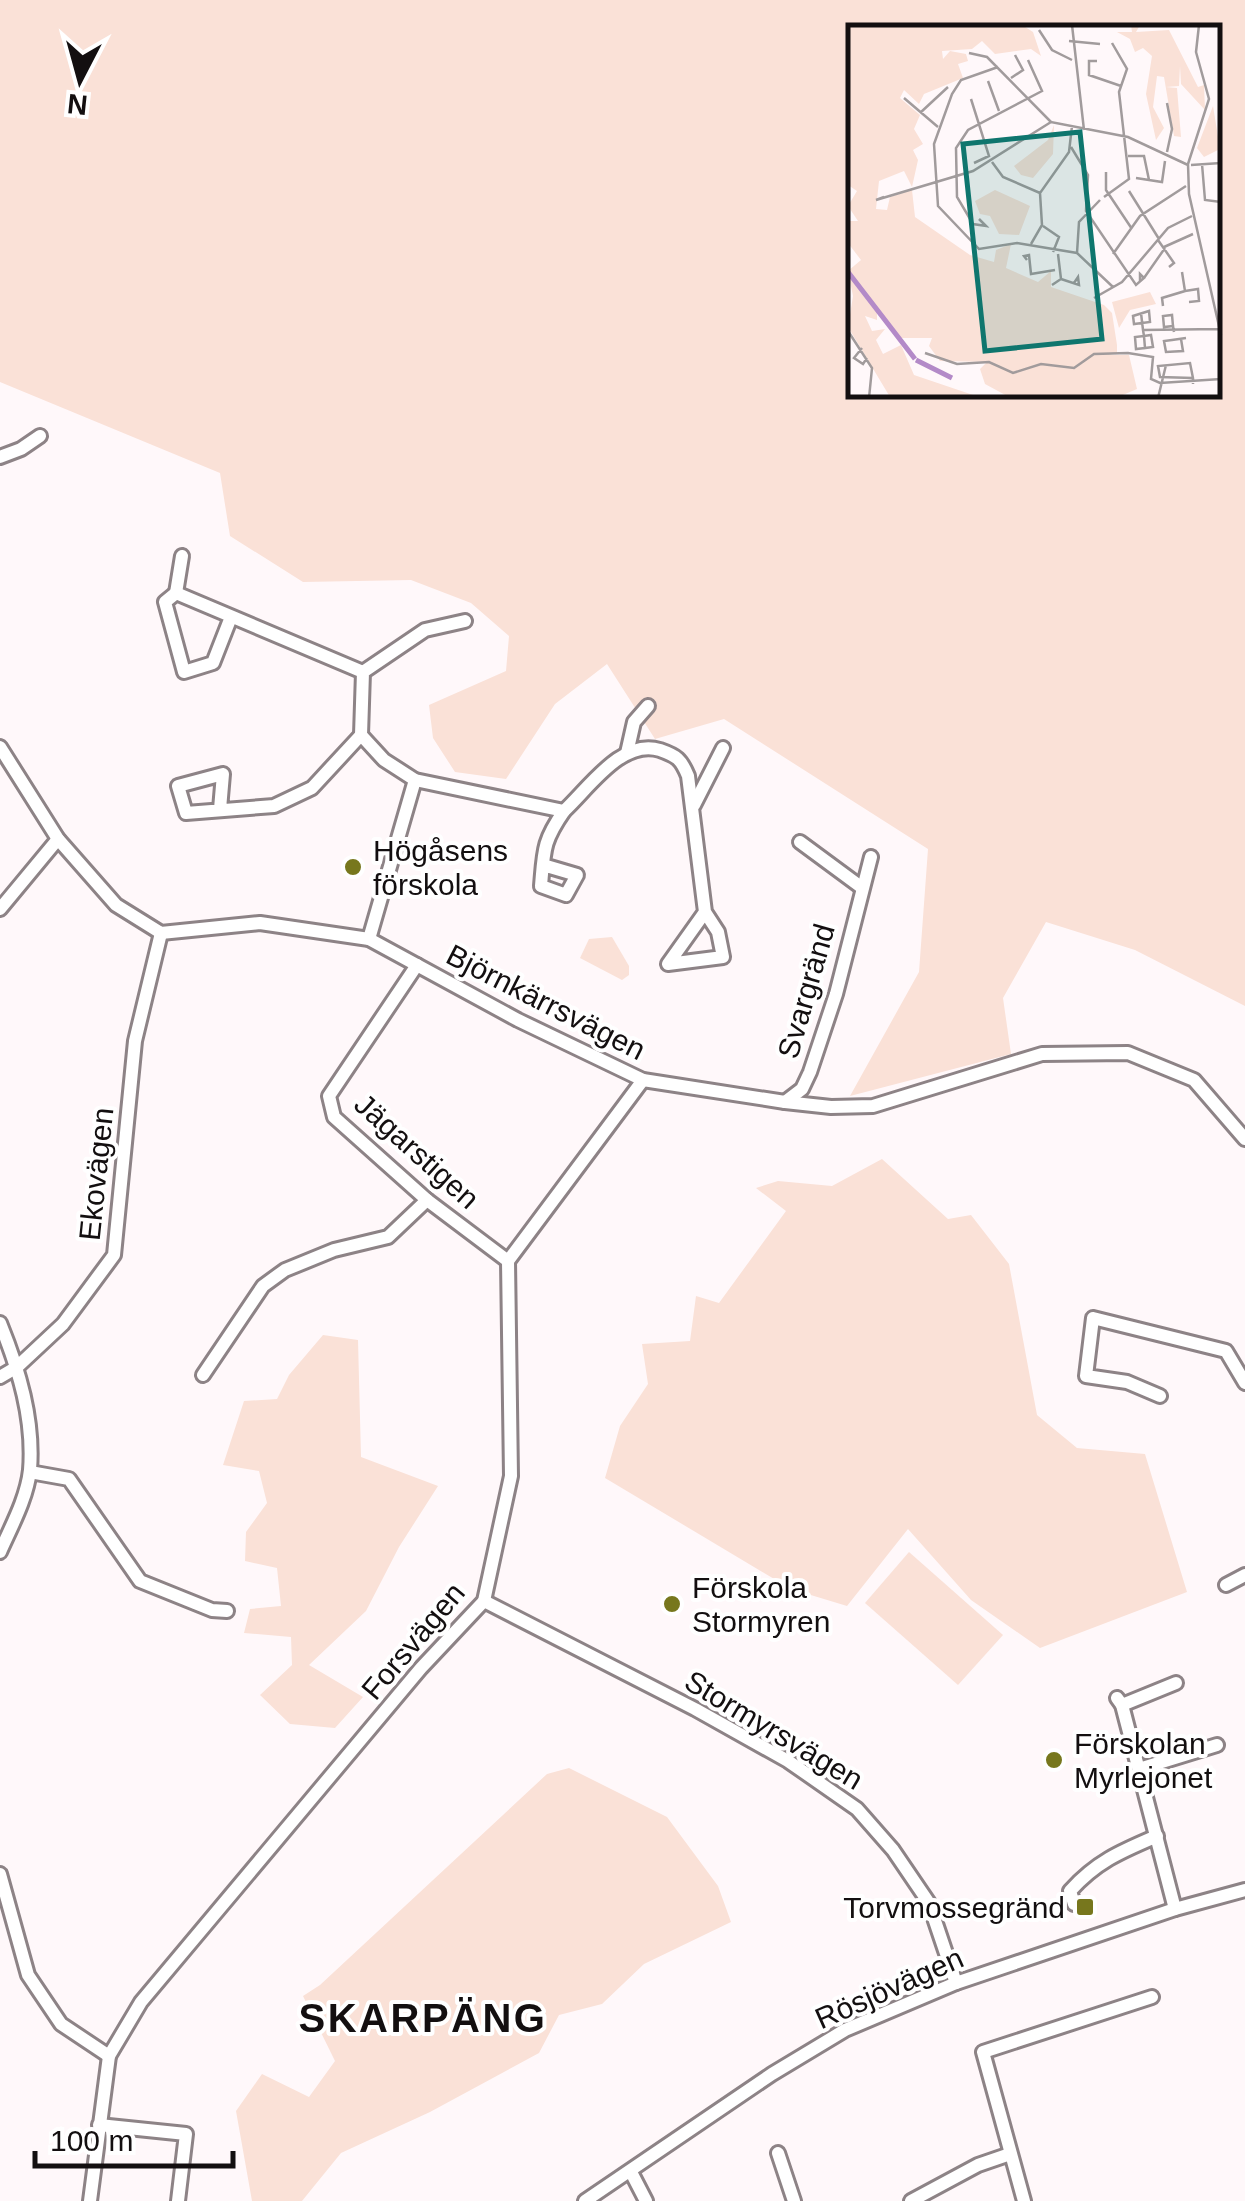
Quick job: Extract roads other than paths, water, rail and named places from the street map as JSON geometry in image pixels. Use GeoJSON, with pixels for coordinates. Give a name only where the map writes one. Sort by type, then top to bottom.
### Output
{"type":"FeatureCollection","features":[{"type":"Feature","properties":{"kind":"street"},"geometry":{"type":"LineString","coordinates":[[0,457],[40,436]]}},
{"type":"Feature","properties":{"kind":"street"},"geometry":{"type":"LineString","coordinates":[[182,556],[176,593],[165,602],[184,672],[213,663],[232,617]]}},
{"type":"Feature","properties":{"kind":"street"},"geometry":{"type":"LineString","coordinates":[[176,593],[363,672]]}},
{"type":"Feature","properties":{"kind":"street"},"geometry":{"type":"LineString","coordinates":[[363,672],[425,630],[466,621]]}},
{"type":"Feature","properties":{"kind":"street"},"geometry":{"type":"LineString","coordinates":[[220,809],[274,806],[312,788],[361,735],[363,672]]}},
{"type":"Feature","properties":{"kind":"street"},"geometry":{"type":"LineString","coordinates":[[627,753],[634,722],[648,706]]}},
{"type":"Feature","properties":{"kind":"street"},"geometry":{"type":"LineString","coordinates":[[361,735],[384,760],[414,780],[564,811]]}},
{"type":"Feature","properties":{"kind":"street"},"geometry":{"type":"LineString","coordinates":[[543,865],[545,838],[564,811],[627,753],[647,746],[676,756],[688,776],[705,912],[718,932],[723,957],[668,964],[705,912]]}},
{"type":"Feature","properties":{"kind":"street"},"geometry":{"type":"LineString","coordinates":[[0,748],[58,839],[116,905],[161,933]]}},
{"type":"Feature","properties":{"kind":"street"},"geometry":{"type":"LineString","coordinates":[[694,808],[724,748]]}},
{"type":"Feature","properties":{"kind":"street"},"geometry":{"type":"LineString","coordinates":[[369,940],[414,780]]}},
{"type":"Feature","properties":{"kind":"street"},"geometry":{"type":"LineString","coordinates":[[0,909],[58,839]]}},
{"type":"Feature","properties":{"kind":"street"},"geometry":{"type":"LineString","coordinates":[[800,842],[861,887]]}},
{"type":"Feature","properties":{"kind":"street","name":"Svargränd"},"geometry":{"type":"LineString","coordinates":[[786,1102],[802,1089],[824,1034],[871,857]]}},
{"type":"Feature","properties":{"kind":"street","name":"Björnkärrsvägen"},"geometry":{"type":"LineString","coordinates":[[161,933],[260,923],[369,940],[518,1020],[642,1080],[786,1102],[873,1106],[1042,1054],[1128,1053],[1194,1080],[1245,1139]]}},
{"type":"Feature","properties":{"kind":"street","name":"Ekovägen"},"geometry":{"type":"LineString","coordinates":[[0,1377],[18,1366],[63,1324],[114,1256],[135,1041],[161,933]]}},
{"type":"Feature","properties":{"kind":"street","name":"Jägarstigen"},"geometry":{"type":"LineString","coordinates":[[417,965],[330,1096],[334,1117],[427,1200],[508,1261]]}},
{"type":"Feature","properties":{"kind":"street"},"geometry":{"type":"LineString","coordinates":[[508,1261],[642,1080]]}},
{"type":"Feature","properties":{"kind":"street"},"geometry":{"type":"LineString","coordinates":[[202,1375],[262,1286],[286,1270],[334,1250],[388,1237],[427,1200]]}},
{"type":"Feature","properties":{"kind":"street","name":"Forsvägen"},"geometry":{"type":"LineString","coordinates":[[90,2201],[109,2056],[153,1988],[421,1668],[484,1601],[511,1476],[508,1261]]}},
{"type":"Feature","properties":{"kind":"street"},"geometry":{"type":"LineString","coordinates":[[1160,1396],[1127,1382],[1086,1376],[1092,1318],[1226,1351],[1245,1383]]}},
{"type":"Feature","properties":{"kind":"street"},"geometry":{"type":"LineString","coordinates":[[0,1323],[18,1366],[29,1418],[30,1472],[0,1552]]}},
{"type":"Feature","properties":{"kind":"street"},"geometry":{"type":"LineString","coordinates":[[30,1472],[69,1479],[140,1581],[212,1610],[227,1610]]}},
{"type":"Feature","properties":{"kind":"street"},"geometry":{"type":"LineString","coordinates":[[1226,1585],[1245,1576]]}},
{"type":"Feature","properties":{"kind":"street","name":"Stormyrsvägen"},"geometry":{"type":"LineString","coordinates":[[484,1601],[776,1754],[857,1809],[894,1850],[929,1903],[956,1983]]}},
{"type":"Feature","properties":{"kind":"street"},"geometry":{"type":"LineString","coordinates":[[1175,1909],[1120,1701],[1176,1683]]}},
{"type":"Feature","properties":{"kind":"street"},"geometry":{"type":"LineString","coordinates":[[1139,1769],[1217,1746]]}},
{"type":"Feature","properties":{"kind":"street"},"geometry":{"type":"LineString","coordinates":[[1074,1904],[1070,1891],[1107,1859],[1157,1836]]}},
{"type":"Feature","properties":{"kind":"street"},"geometry":{"type":"LineString","coordinates":[[0,1874],[28,1975],[61,2024],[109,2056]]}},
{"type":"Feature","properties":{"kind":"street","name":"Rösjövägen"},"geometry":{"type":"LineString","coordinates":[[586,2201],[772,2074],[844,2030],[956,1983],[1175,1909],[1245,1890]]}},
{"type":"Feature","properties":{"kind":"street"},"geometry":{"type":"LineString","coordinates":[[1024,2201],[984,2052],[1152,1997]]}},
{"type":"Feature","properties":{"kind":"street"},"geometry":{"type":"LineString","coordinates":[[99,2125],[186,2134],[178,2201]]}},
{"type":"Feature","properties":{"kind":"street"},"geometry":{"type":"LineString","coordinates":[[778,2153],[794,2201]]}},
{"type":"Feature","properties":{"kind":"street"},"geometry":{"type":"LineString","coordinates":[[910,2201],[978,2165],[1010,2154]]}},
{"type":"Feature","properties":{"kind":"street"},"geometry":{"type":"LineString","coordinates":[[631,2172],[646,2201]]}},
{"type":"Feature","properties":{"kind":"place","name":"Högåsens förskola"},"geometry":{"type":"Point","coordinates":[353,867]}},
{"type":"Feature","properties":{"kind":"place","name":"Förskola Stormyren"},"geometry":{"type":"Point","coordinates":[672,1604]}},
{"type":"Feature","properties":{"kind":"place","name":"Förskolan Myrlejonet"},"geometry":{"type":"Point","coordinates":[1054,1760]}},
{"type":"Feature","properties":{"kind":"place","name":"Torvmossegränd"},"geometry":{"type":"Point","coordinates":[1085,1907]}},
{"type":"Feature","properties":{"kind":"district","name":"SKARPÄNG"},"geometry":{"type":"Point","coordinates":[423,2018]}}]}
